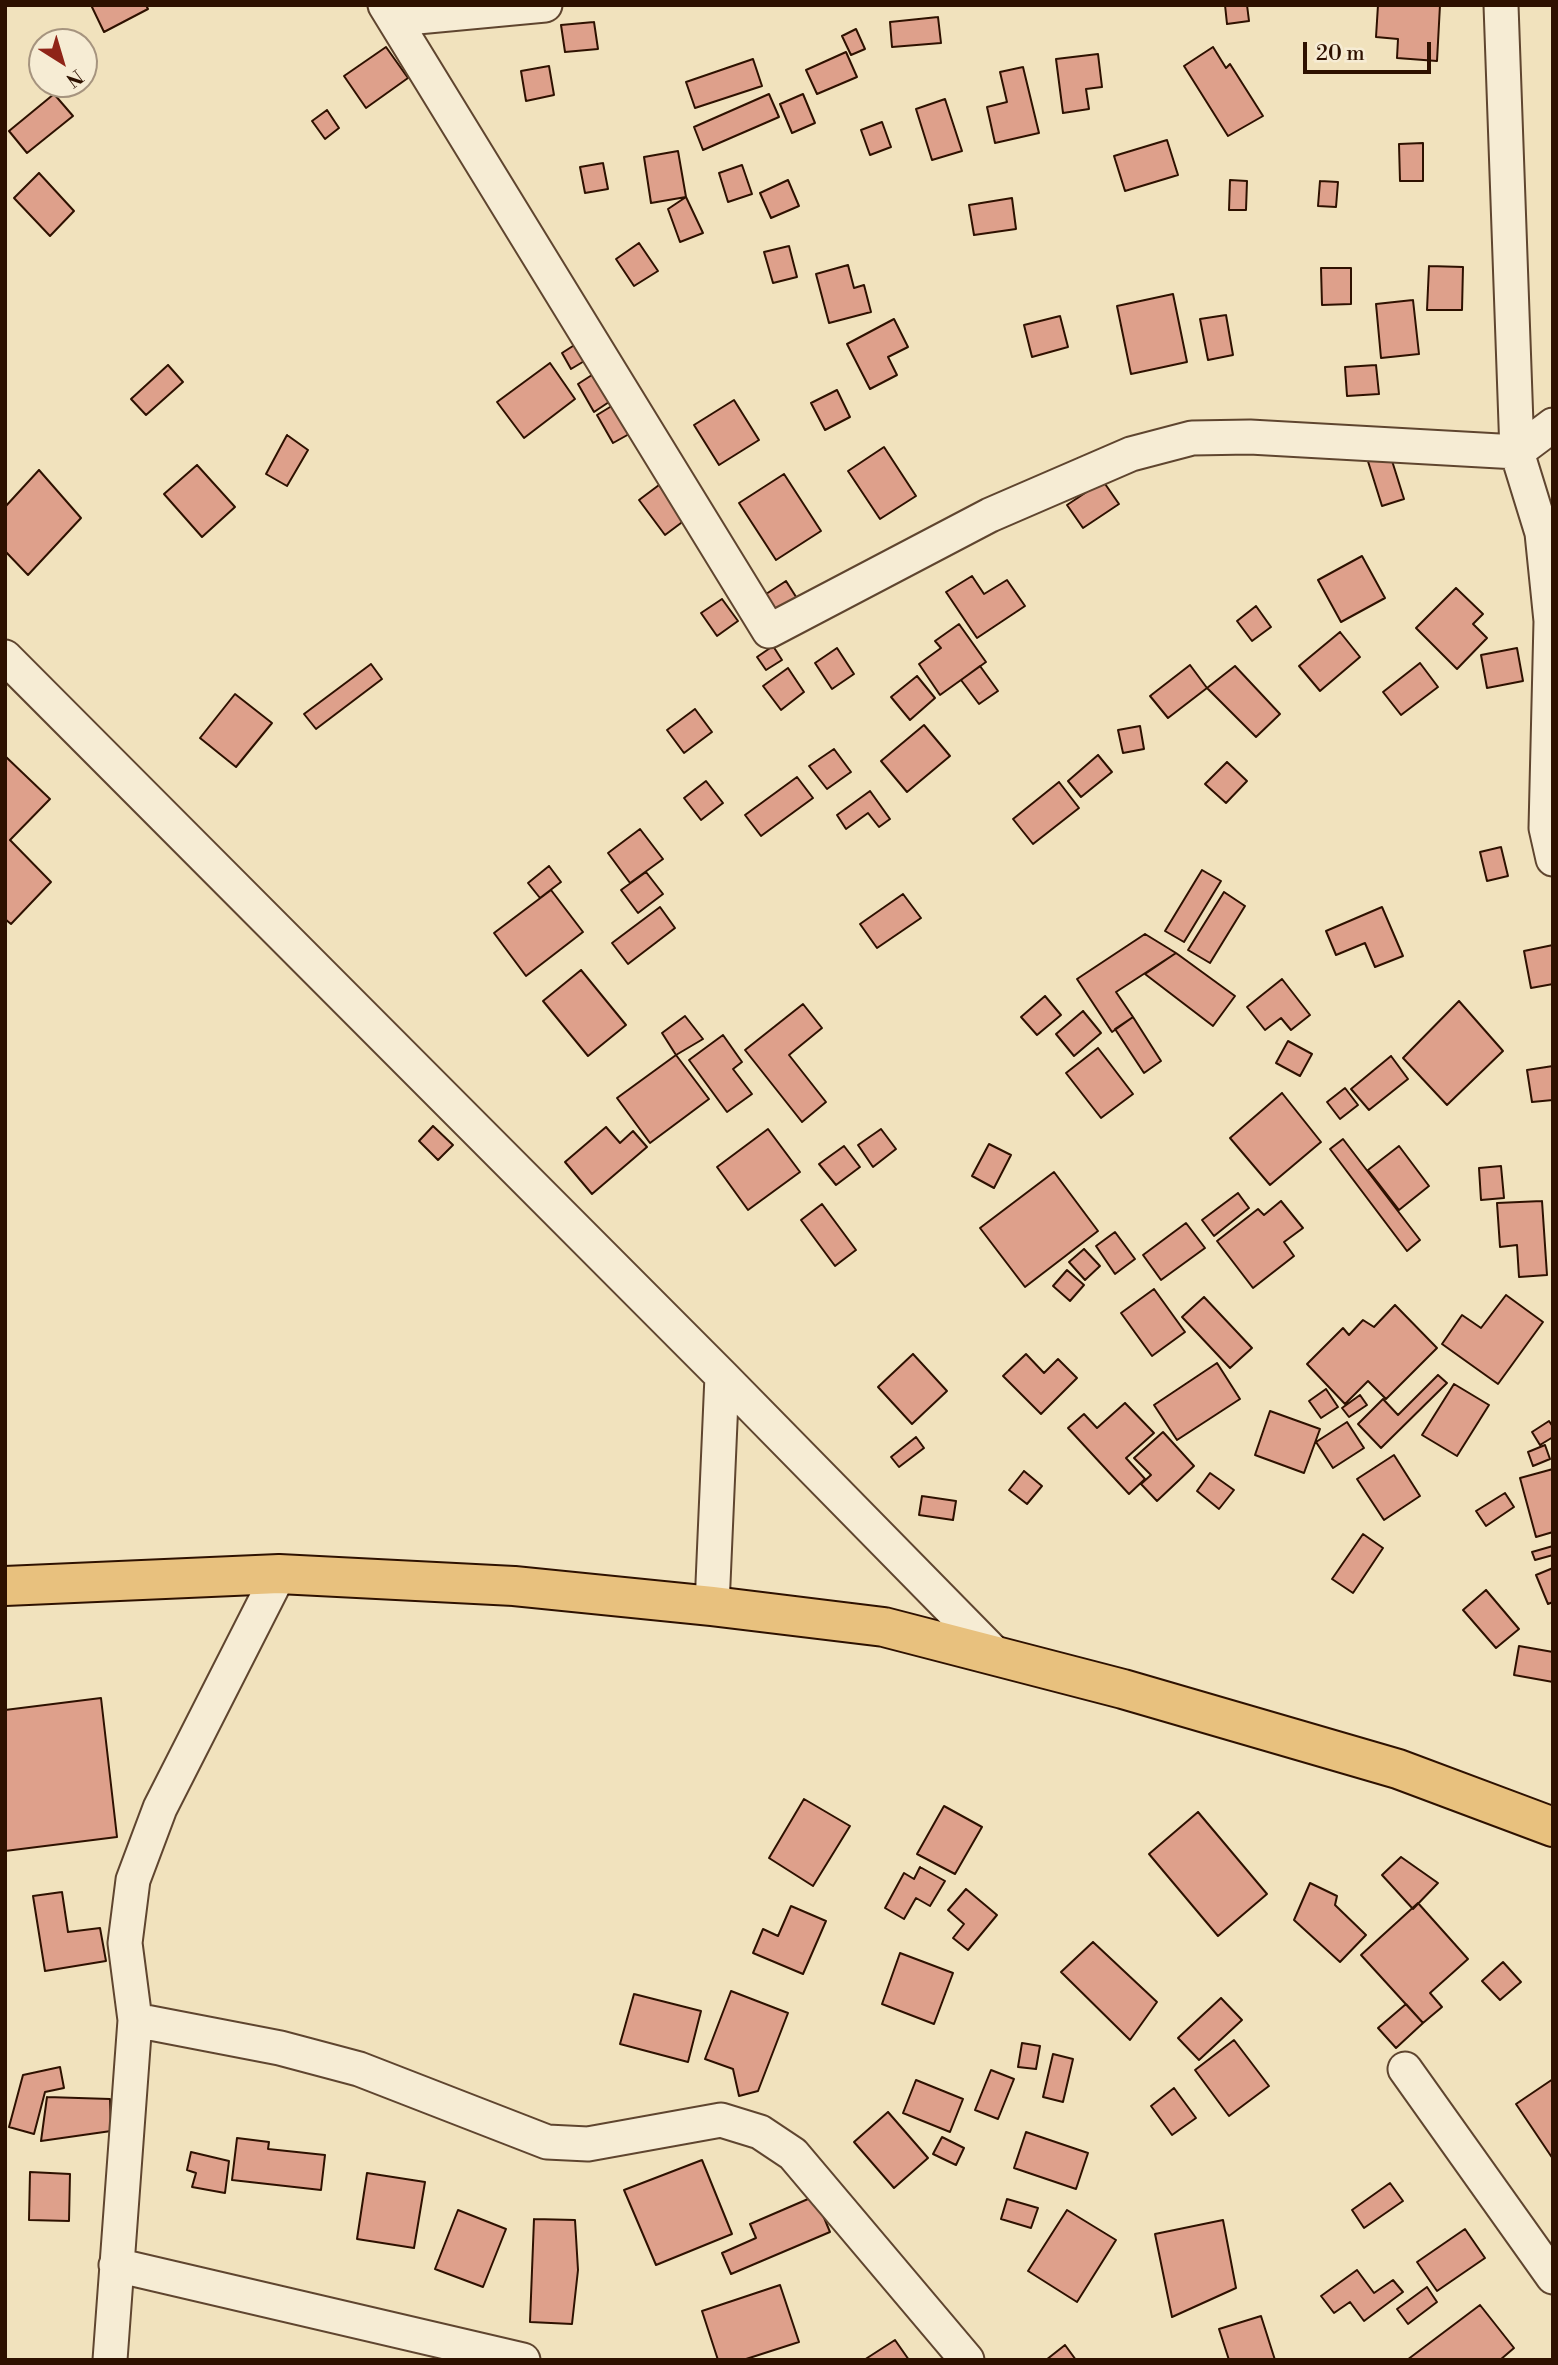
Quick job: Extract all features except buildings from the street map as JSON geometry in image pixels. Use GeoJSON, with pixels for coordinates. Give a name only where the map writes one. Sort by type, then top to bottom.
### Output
{"type":"FeatureCollection","features":[{"type":"Feature","properties":{"kind":"highway"},"geometry":{"type":"LineString","coordinates":[[5,1586],[279,1574],[514,1586],[884,1627],[1123,1689],[1398,1769],[1553,1827]]}},
{"type":"Feature","properties":{"kind":"street"},"geometry":{"type":"LineString","coordinates":[[545,5],[390,12],[769,631],[990,515],[1131,454],[1192,438],[1250,437],[1517,452],[1553,425]]}},
{"type":"Feature","properties":{"kind":"street"},"geometry":{"type":"LineString","coordinates":[[1501,5],[1517,452],[1542,533],[1551,621],[1546,828],[1553,859]]}},
{"type":"Feature","properties":{"kind":"street"},"geometry":{"type":"LineString","coordinates":[[5,657],[995,1654]]}},
{"type":"Feature","properties":{"kind":"street"},"geometry":{"type":"LineString","coordinates":[[712,1606],[722,1377]]}},
{"type":"Feature","properties":{"kind":"street"},"geometry":{"type":"LineString","coordinates":[[110,2360],[135,2020],[125,1943],[133,1880],[160,1808],[279,1574]]}},
{"type":"Feature","properties":{"kind":"street"},"geometry":{"type":"LineString","coordinates":[[135,2020],[280,2048],[359,2069],[547,2142],[588,2144],[721,2120],[760,2132],[793,2154],[967,2360]]}},
{"type":"Feature","properties":{"kind":"street"},"geometry":{"type":"LineString","coordinates":[[1405,2069],[1553,2277]]}},
{"type":"Feature","properties":{"kind":"street"},"geometry":{"type":"LineString","coordinates":[[116,2265],[401,2345],[523,2360]]}}]}
